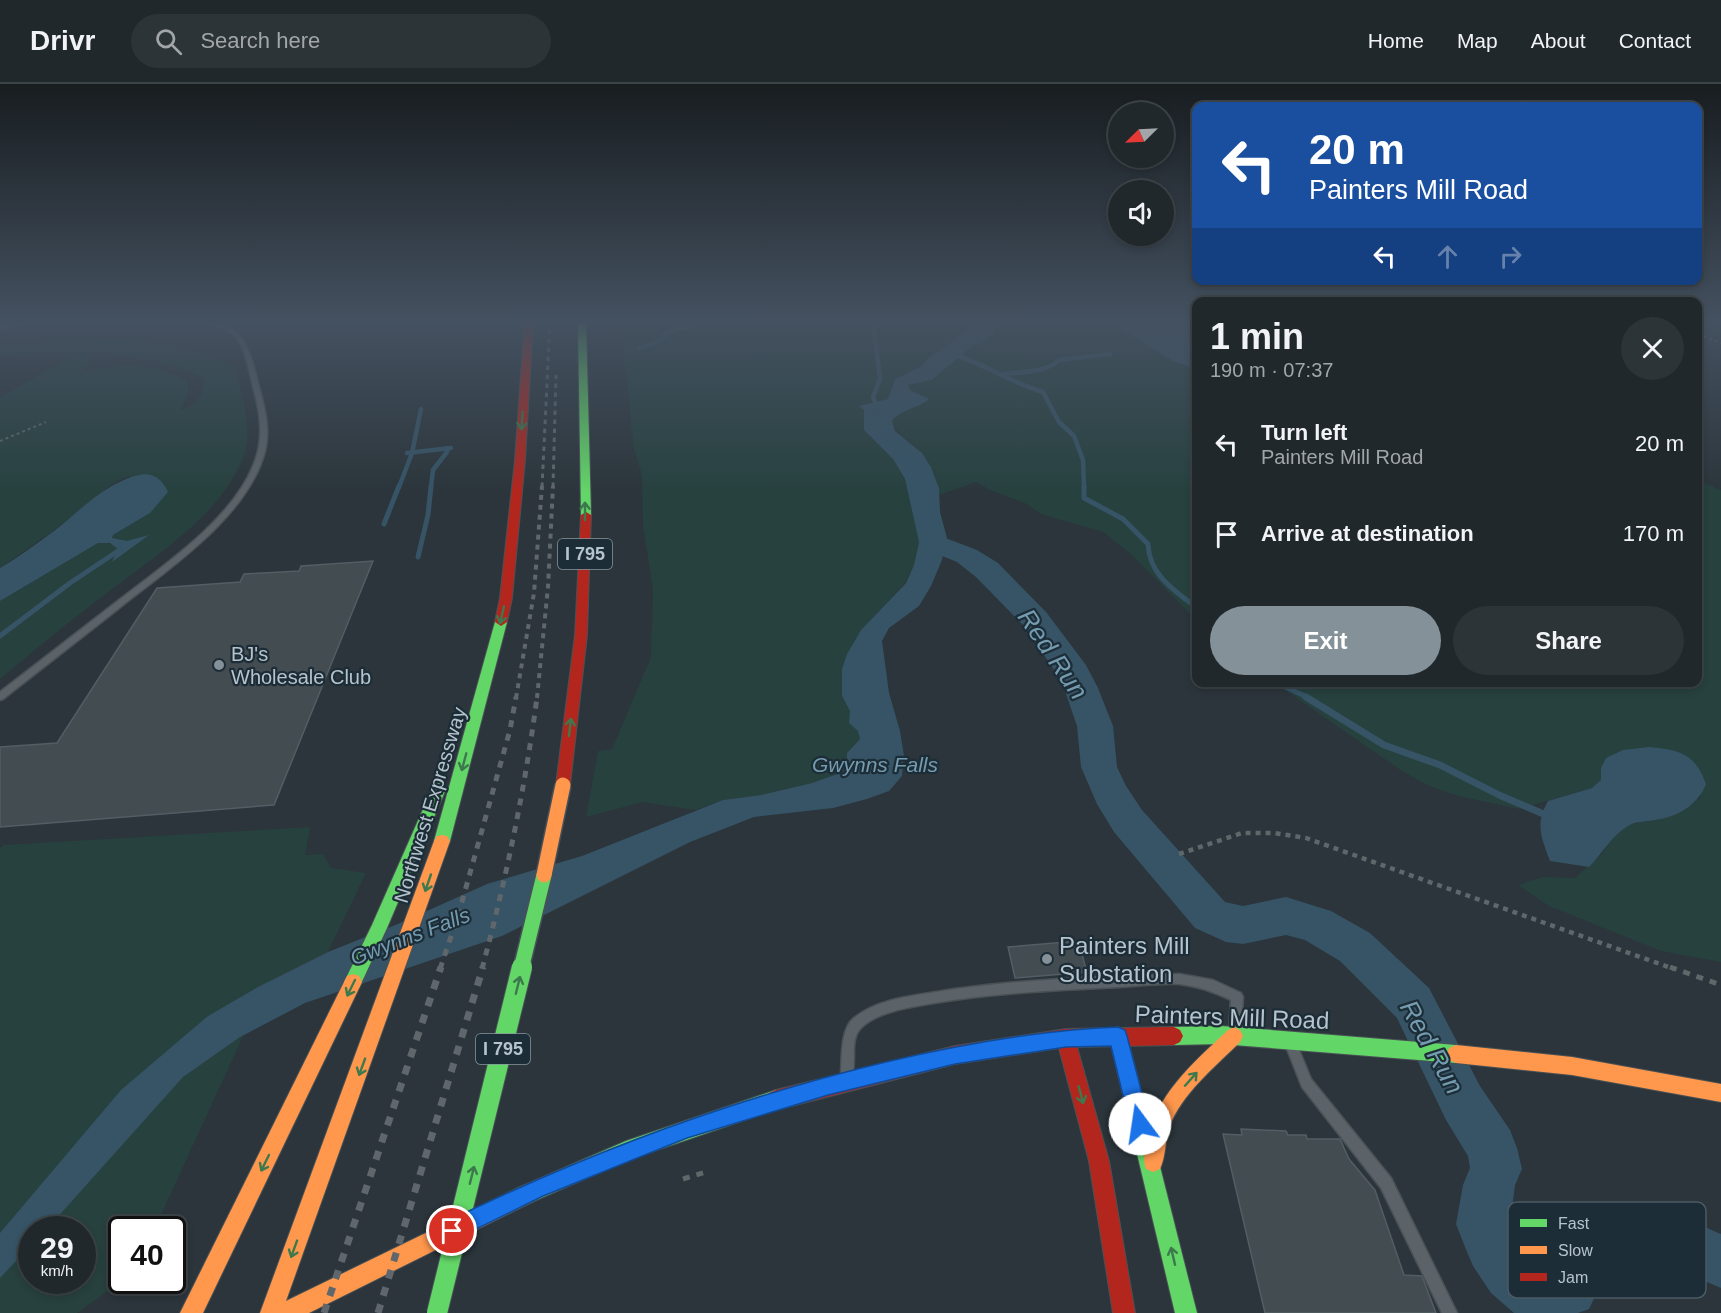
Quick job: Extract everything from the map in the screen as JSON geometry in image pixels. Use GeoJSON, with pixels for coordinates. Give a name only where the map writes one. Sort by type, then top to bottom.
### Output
{"type":"FeatureCollection","features":[{"type":"Feature","properties":{"kind":"main road","name":"Northwest Expressway"},"geometry":{"type":"LineString","coordinates":[[271,1313],[447,828],[506,598],[520,460],[525,378]]}},
{"type":"Feature","properties":{"kind":"main road","name":"I 795"},"geometry":{"type":"LineString","coordinates":[[437,1313],[539,898],[563,785],[577,673],[584,584],[583,378]]}},
{"type":"Feature","properties":{"kind":"main road"},"geometry":{"type":"LineString","coordinates":[[191,1313],[369,949],[418,839],[490,665]]}},
{"type":"Feature","properties":{"kind":"main road"},"geometry":{"type":"LineString","coordinates":[[1118,1036],[1186,1313]]}},
{"type":"Feature","properties":{"kind":"main road"},"geometry":{"type":"LineString","coordinates":[[1152,1169],[1162,1122],[1188,1082],[1234,1036]]}},
{"type":"Feature","properties":{"kind":"main road","name":"Painters Mill Road"},"geometry":{"type":"LineString","coordinates":[[286,1313],[537,1189],[616,1156],[687,1129],[772,1101],[847,1080],[955,1055],[1066,1038],[1234,1036],[1358,1044],[1572,1066],[1721,1093]]}},
{"type":"Feature","properties":{"kind":"main road"},"geometry":{"type":"LineString","coordinates":[[1066,1038],[1099,1161],[1124,1313]]}},
{"type":"Feature","properties":{"kind":"lane"},"geometry":{"type":"LineString","coordinates":[[0,697],[189,549],[216,523],[249,481],[259,457],[264,429],[253,378]]}},
{"type":"Feature","properties":{"kind":"lane"},"geometry":{"type":"LineString","coordinates":[[847,1080],[850,1036],[858,1022],[888,1006],[952,993],[1179,979],[1213,985],[1238,997],[1234,1036]]}},
{"type":"Feature","properties":{"kind":"lane"},"geometry":{"type":"LineString","coordinates":[[1290,1040],[1306,1083],[1386,1183],[1450,1313]]}},
{"type":"Feature","properties":{"kind":"path"},"geometry":{"type":"LineString","coordinates":[[0,441],[46,422]]}},
{"type":"Feature","properties":{"kind":"path"},"geometry":{"type":"LineString","coordinates":[[1179,854],[1242,833],[1274,833],[1306,838],[1721,985]]}},
{"type":"Feature","properties":{"kind":"path"},"geometry":{"type":"LineString","coordinates":[[682,1179],[706,1172]]}},
{"type":"Feature","properties":{"kind":"green space"},"geometry":{"type":"Polygon","coordinates":[[[34,378],[181,378],[186,381],[189,391],[180,410],[195,403],[203,389],[204,378],[238,378],[247,420],[245,452],[235,474],[221,495],[185,533],[0,679],[0,601],[98,543],[105,542],[112,545],[122,540],[112,539],[113,535],[150,513],[129,476],[111,485],[54,530],[0,568],[0,397],[34,378]]]}},
{"type":"Feature","properties":{"kind":"green space"},"geometry":{"type":"Polygon","coordinates":[[[627,378],[896,378],[888,399],[864,410],[864,430],[893,459],[905,479],[919,542],[914,565],[905,583],[861,630],[847,654],[842,669],[842,696],[850,711],[850,723],[859,731],[860,739],[847,753],[846,771],[812,783],[761,795],[723,800],[695,810],[643,802],[586,817],[598,751],[612,749],[651,657],[653,589],[643,526],[642,476],[633,445],[627,378]]]}},
{"type":"Feature","properties":{"kind":"green space"},"geometry":{"type":"Polygon","coordinates":[[[1192,378],[1192,616],[1132,555],[1103,532],[1041,514],[1027,504],[990,490],[976,482],[939,495],[937,481],[928,461],[898,432],[892,421],[907,408],[926,403],[910,390],[908,385],[933,380],[1192,378]]]}},
{"type":"Feature","properties":{"kind":"green space"},"geometry":{"type":"Polygon","coordinates":[[[1702,482],[1721,490],[1721,962],[1661,951],[1549,906],[1518,885],[1543,877],[1575,878],[1602,854],[1612,836],[1631,824],[1661,819],[1685,810],[1701,797],[1601,768],[1601,780],[1592,788],[1520,809],[1458,796],[1427,785],[1399,769],[1281,687],[1702,687],[1702,482]]]}},
{"type":"Feature","properties":{"kind":"green space"},"geometry":{"type":"Polygon","coordinates":[[[310,827],[305,855],[323,854],[331,868],[366,873],[328,952],[268,982],[160,1216],[108,1216],[108,1291],[77,1313],[0,1313],[0,848],[4,845],[310,827]]]}},
{"type":"Feature","properties":{"kind":"water","name":"Gwynns Falls"},"geometry":{"type":"Polygon","coordinates":[[[896,378],[934,378],[908,385],[910,390],[929,399],[901,413],[892,421],[895,431],[922,453],[931,467],[939,488],[940,512],[947,538],[942,560],[919,606],[889,628],[882,641],[889,693],[900,731],[904,756],[902,776],[889,791],[833,808],[754,817],[690,842],[502,936],[305,1003],[240,1037],[183,1077],[59,1216],[18,1216],[18,1259],[0,1278],[0,1233],[121,1090],[208,1016],[258,987],[328,952],[487,884],[582,856],[723,800],[761,795],[812,783],[846,771],[847,753],[860,739],[858,731],[849,723],[850,711],[842,696],[842,669],[847,654],[861,630],[906,583],[914,565],[919,542],[905,479],[893,459],[864,430],[864,410],[859,406],[888,399],[896,378]]]}},
{"type":"Feature","properties":{"kind":"water"},"geometry":{"type":"Polygon","coordinates":[[[144,474],[159,479],[168,492],[150,513],[113,535],[112,538],[127,541],[149,535],[112,562],[118,549],[110,543],[98,543],[0,601],[0,568],[54,531],[107,489],[131,477],[144,474]]]}},
{"type":"Feature","properties":{"kind":"water"},"geometry":{"type":"Polygon","coordinates":[[[1649,747],[1677,752],[1691,759],[1706,784],[1698,798],[1686,809],[1672,816],[1631,824],[1612,840],[1589,867],[1550,861],[1541,831],[1542,817],[1548,801],[1592,788],[1601,780],[1601,768],[1606,758],[1623,750],[1649,747]]]}},
{"type":"Feature","properties":{"kind":"building","name":"BJ's Wholesale Club"},"geometry":{"type":"Polygon","coordinates":[[[373,561],[274,805],[0,827],[0,747],[57,743],[157,588],[240,582],[244,574],[299,571],[301,566],[373,561]]]}},
{"type":"Feature","properties":{"kind":"building","name":"Painters Mill Substation"},"geometry":{"type":"Polygon","coordinates":[[[1078,941],[1087,972],[1015,978],[1008,947],[1078,941]]]}},
{"type":"Feature","properties":{"kind":"building"},"geometry":{"type":"Polygon","coordinates":[[[1241,1129],[1286,1131],[1288,1135],[1306,1135],[1307,1139],[1340,1139],[1349,1159],[1375,1190],[1404,1275],[1422,1276],[1436,1313],[1265,1313],[1223,1134],[1242,1135],[1241,1129]]]}},
{"type":"Feature","properties":{"kind":"waterway"},"geometry":{"type":"LineString","coordinates":[[877,407],[873,397],[880,378]]}},
{"type":"Feature","properties":{"kind":"waterway"},"geometry":{"type":"LineString","coordinates":[[1008,378],[1043,392],[1059,422],[1074,436],[1083,460],[1084,487]]}},
{"type":"Feature","properties":{"kind":"waterway"},"geometry":{"type":"LineString","coordinates":[[412,452],[421,409]]}},
{"type":"Feature","properties":{"kind":"waterway"},"geometry":{"type":"LineString","coordinates":[[412,452],[447,448]]}},
{"type":"Feature","properties":{"kind":"waterway"},"geometry":{"type":"LineString","coordinates":[[431,487],[433,470],[447,452],[447,448]]}},
{"type":"Feature","properties":{"kind":"waterway"},"geometry":{"type":"LineString","coordinates":[[447,448],[451,448]]}},
{"type":"Feature","properties":{"kind":"waterway"},"geometry":{"type":"LineString","coordinates":[[399,487],[412,452]]}},
{"type":"Feature","properties":{"kind":"waterway"},"geometry":{"type":"LineString","coordinates":[[407,453],[412,452]]}},
{"type":"Feature","properties":{"kind":"waterway"},"geometry":{"type":"LineString","coordinates":[[384,524],[399,486]]}},
{"type":"Feature","properties":{"kind":"waterway"},"geometry":{"type":"LineString","coordinates":[[418,557],[428,515],[431,486]]}},
{"type":"Feature","properties":{"kind":"waterway"},"geometry":{"type":"LineString","coordinates":[[1084,487],[1084,498],[1123,519],[1148,544],[1149,555],[1158,573],[1164,581],[1192,604]]}},
{"type":"Feature","properties":{"kind":"waterway","name":"Red Run"},"geometry":{"type":"LineString","coordinates":[[935,543],[967,556],[987,570],[1035,619],[1074,673],[1081,688],[1095,726],[1099,767],[1110,793],[1128,821],[1210,915],[1226,923],[1243,925],[1286,916],[1316,924],[1355,947],[1413,1003],[1463,1103],[1492,1148],[1496,1169],[1489,1185],[1483,1224],[1492,1247],[1508,1271]]}},
{"type":"Feature","properties":{"kind":"waterway"},"geometry":{"type":"LineString","coordinates":[[0,636],[70,583],[124,547]]}},
{"type":"Feature","properties":{"kind":"waterway"},"geometry":{"type":"LineString","coordinates":[[1286,687],[1309,698]]}},
{"type":"Feature","properties":{"kind":"waterway"},"geometry":{"type":"LineString","coordinates":[[1306,697],[1384,745],[1440,765],[1499,795],[1546,815]]}},
{"type":"Feature","properties":{"kind":"waterway","name":"Red Run"},"geometry":{"type":"LineString","coordinates":[[1706,1255],[1721,1261]]}},
{"type":"Feature","properties":{"kind":"railway"},"geometry":{"type":"LineString","coordinates":[[542,487],[547,378]]}},
{"type":"Feature","properties":{"kind":"railway"},"geometry":{"type":"LineString","coordinates":[[553,487],[556,378]]}},
{"type":"Feature","properties":{"kind":"railway"},"geometry":{"type":"LineString","coordinates":[[516,698],[534,593],[542,486]]}},
{"type":"Feature","properties":{"kind":"railway"},"geometry":{"type":"LineString","coordinates":[[537,698],[548,587],[553,486]]}},
{"type":"Feature","properties":{"kind":"railway"},"geometry":{"type":"LineString","coordinates":[[440,969],[458,916],[510,730],[516,697]]}},
{"type":"Feature","properties":{"kind":"railway"},"geometry":{"type":"LineString","coordinates":[[482,969],[514,834],[537,697]]}},
{"type":"Feature","properties":{"kind":"railway"},"geometry":{"type":"LineString","coordinates":[[324,1313],[441,967]]}},
{"type":"Feature","properties":{"kind":"railway"},"geometry":{"type":"LineString","coordinates":[[378,1313],[483,967]]}},
{"type":"Feature","properties":{"kind":"traffic: fast"},"geometry":{"type":"LineString","coordinates":[[583,378],[586,515]]}},
{"type":"Feature","properties":{"kind":"traffic: fast"},"geometry":{"type":"LineString","coordinates":[[442,841],[501,622]]}},
{"type":"Feature","properties":{"kind":"traffic: fast"},"geometry":{"type":"LineString","coordinates":[[353,982],[439,789]]}},
{"type":"Feature","properties":{"kind":"traffic: fast"},"geometry":{"type":"LineString","coordinates":[[437,1313],[544,875]]}},
{"type":"Feature","properties":{"kind":"traffic: fast"},"geometry":{"type":"LineString","coordinates":[[1174,1036],[1221,1035],[1456,1054]]}},
{"type":"Feature","properties":{"kind":"traffic: fast"},"geometry":{"type":"LineString","coordinates":[[1118,1036],[1186,1313]]}},
{"type":"Feature","properties":{"kind":"traffic: fast"},"geometry":{"type":"LineString","coordinates":[[525,1195],[626,1151],[776,1100]]}},
{"type":"Feature","properties":{"kind":"traffic: slow"},"geometry":{"type":"LineString","coordinates":[[544,875],[563,785]]}},
{"type":"Feature","properties":{"kind":"traffic: slow"},"geometry":{"type":"LineString","coordinates":[[271,1313],[442,841]]}},
{"type":"Feature","properties":{"kind":"traffic: slow"},"geometry":{"type":"LineString","coordinates":[[191,1313],[353,982]]}},
{"type":"Feature","properties":{"kind":"traffic: slow"},"geometry":{"type":"LineString","coordinates":[[1153,1162],[1158,1131],[1168,1109],[1194,1076],[1234,1036]]}},
{"type":"Feature","properties":{"kind":"traffic: slow"},"geometry":{"type":"LineString","coordinates":[[1456,1054],[1572,1066],[1721,1093]]}},
{"type":"Feature","properties":{"kind":"traffic: slow"},"geometry":{"type":"LineString","coordinates":[[286,1313],[525,1195]]}},
{"type":"Feature","properties":{"kind":"traffic: jam"},"geometry":{"type":"LineString","coordinates":[[501,622],[506,598],[520,460],[525,378]]}},
{"type":"Feature","properties":{"kind":"traffic: jam"},"geometry":{"type":"LineString","coordinates":[[563,785],[581,635],[586,515]]}},
{"type":"Feature","properties":{"kind":"traffic: jam"},"geometry":{"type":"LineString","coordinates":[[776,1100],[955,1055],[1066,1038],[1174,1036]]}},
{"type":"Feature","properties":{"kind":"traffic: jam"},"geometry":{"type":"LineString","coordinates":[[1066,1038],[1099,1161],[1124,1313]]}},
{"type":"Feature","properties":{"kind":"place","name":"BJ's Wholesale Club"},"geometry":{"type":"Point","coordinates":[219,665]}},
{"type":"Feature","properties":{"kind":"place","name":"Painters Mill Substation"},"geometry":{"type":"Point","coordinates":[1047,959]}},
{"type":"Feature","properties":{"kind":"route"},"geometry":{"type":"LineString","coordinates":[[452,1231],[537,1189],[687,1129],[828,1085],[955,1055],[1066,1038],[1118,1036],[1140,1124]]}}]}
